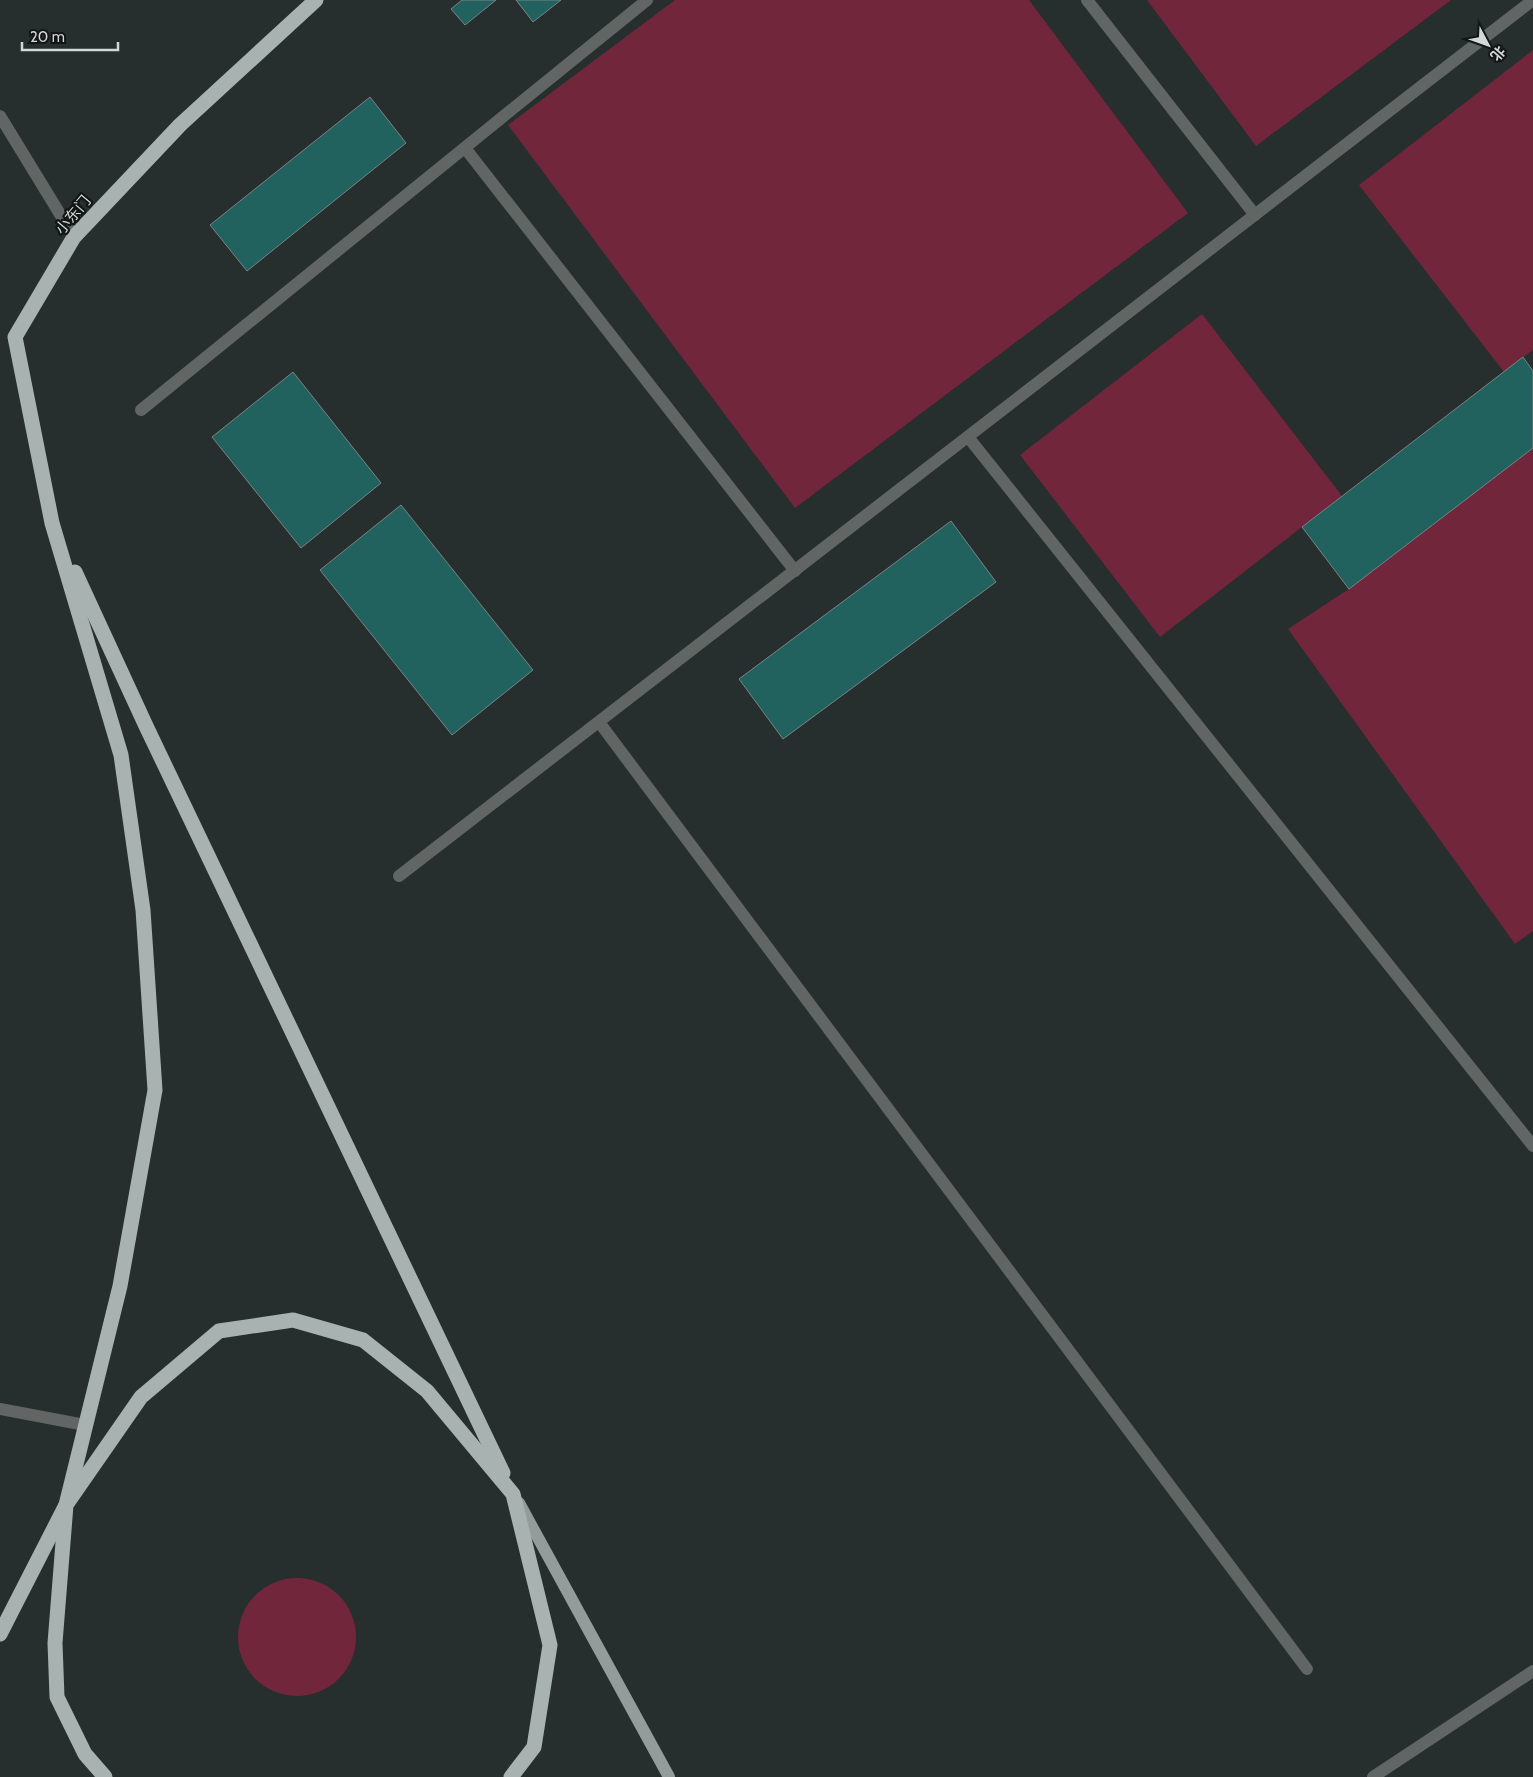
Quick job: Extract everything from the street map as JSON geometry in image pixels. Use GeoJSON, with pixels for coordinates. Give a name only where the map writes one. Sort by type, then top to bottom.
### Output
{"type":"FeatureCollection","features":[{"type":"Feature","properties":{"kind":"highway","name":"小东门"},"geometry":{"type":"LineString","coordinates":[[52,523],[15,337],[74,237],[180,124],[316,0]]}},
{"type":"Feature","properties":{"kind":"highway"},"geometry":{"type":"LineString","coordinates":[[52,523],[121,755],[143,910],[155,1090],[120,1286],[66,1505],[55,1643],[57,1697],[85,1754],[105,1777]]}},
{"type":"Feature","properties":{"kind":"highway"},"geometry":{"type":"LineString","coordinates":[[52,523],[146,726],[513,1494],[550,1645],[534,1747],[511,1777]]}},
{"type":"Feature","properties":{"kind":"highway"},"geometry":{"type":"LineString","coordinates":[[0,1634],[66,1505],[141,1397],[219,1331],[293,1320],[363,1340],[427,1391],[513,1494]]}},
{"type":"Feature","properties":{"kind":"main road"},"geometry":{"type":"LineString","coordinates":[[513,1494],[669,1777]]}},
{"type":"Feature","properties":{"kind":"street"},"geometry":{"type":"LineString","coordinates":[[142,410],[648,0]]}},
{"type":"Feature","properties":{"kind":"street"},"geometry":{"type":"LineString","coordinates":[[1087,0],[1255,215]]}},
{"type":"Feature","properties":{"kind":"street"},"geometry":{"type":"LineString","coordinates":[[399,876],[1533,0]]}},
{"type":"Feature","properties":{"kind":"street"},"geometry":{"type":"LineString","coordinates":[[0,116],[74,237]]}},
{"type":"Feature","properties":{"kind":"street"},"geometry":{"type":"LineString","coordinates":[[465,148],[795,571]]}},
{"type":"Feature","properties":{"kind":"street"},"geometry":{"type":"LineString","coordinates":[[968,437],[1533,1146]]}},
{"type":"Feature","properties":{"kind":"street"},"geometry":{"type":"LineString","coordinates":[[599,722],[1308,1669]]}},
{"type":"Feature","properties":{"kind":"street"},"geometry":{"type":"LineString","coordinates":[[0,1410],[85,1425]]}},
{"type":"Feature","properties":{"kind":"street"},"geometry":{"type":"LineString","coordinates":[[1373,1777],[1533,1671]]}},
{"type":"Feature","properties":{"kind":"shaded area"},"geometry":{"type":"Polygon","coordinates":[[[675,0],[1029,0],[1188,213],[795,508],[508,125],[675,0]]]}},
{"type":"Feature","properties":{"kind":"shaded area"},"geometry":{"type":"Polygon","coordinates":[[[1147,0],[1451,0],[1256,146],[1147,0]]]}},
{"type":"Feature","properties":{"kind":"shaded area"},"geometry":{"type":"Polygon","coordinates":[[[1533,50],[1533,350],[1504,372],[1359,185],[1533,50]]]}},
{"type":"Feature","properties":{"kind":"shaded area"},"geometry":{"type":"Polygon","coordinates":[[[1202,314],[1342,496],[1160,637],[1020,455],[1202,314]]]}},
{"type":"Feature","properties":{"kind":"shaded area"},"geometry":{"type":"Polygon","coordinates":[[[1533,448],[1533,931],[1515,944],[1288,629],[1349,589],[1533,448]]]}},
{"type":"Feature","properties":{"kind":"shaded area"},"geometry":{"type":"Polygon","coordinates":[[[297,1578],[320,1583],[339,1595],[351,1614],[356,1637],[351,1660],[339,1679],[320,1691],[297,1696],[274,1691],[255,1679],[243,1660],[238,1637],[243,1614],[255,1595],[274,1583],[297,1578]]]}},
{"type":"Feature","properties":{"kind":"building"},"geometry":{"type":"Polygon","coordinates":[[[462,0],[496,0],[465,25],[451,9],[462,0]]]}},
{"type":"Feature","properties":{"kind":"building"},"geometry":{"type":"Polygon","coordinates":[[[516,0],[561,0],[533,22],[516,0]]]}},
{"type":"Feature","properties":{"kind":"building"},"geometry":{"type":"Polygon","coordinates":[[[370,97],[406,143],[247,271],[210,225],[370,97]]]}},
{"type":"Feature","properties":{"kind":"building"},"geometry":{"type":"Polygon","coordinates":[[[1523,357],[1533,371],[1533,448],[1349,589],[1302,527],[1523,357]]]}},
{"type":"Feature","properties":{"kind":"building"},"geometry":{"type":"Polygon","coordinates":[[[293,372],[381,483],[301,548],[212,437],[293,372]]]}},
{"type":"Feature","properties":{"kind":"building"},"geometry":{"type":"Polygon","coordinates":[[[401,505],[533,670],[452,735],[320,570],[401,505]]]}},
{"type":"Feature","properties":{"kind":"building"},"geometry":{"type":"Polygon","coordinates":[[[951,521],[996,582],[783,739],[739,679],[951,521]]]}}]}
